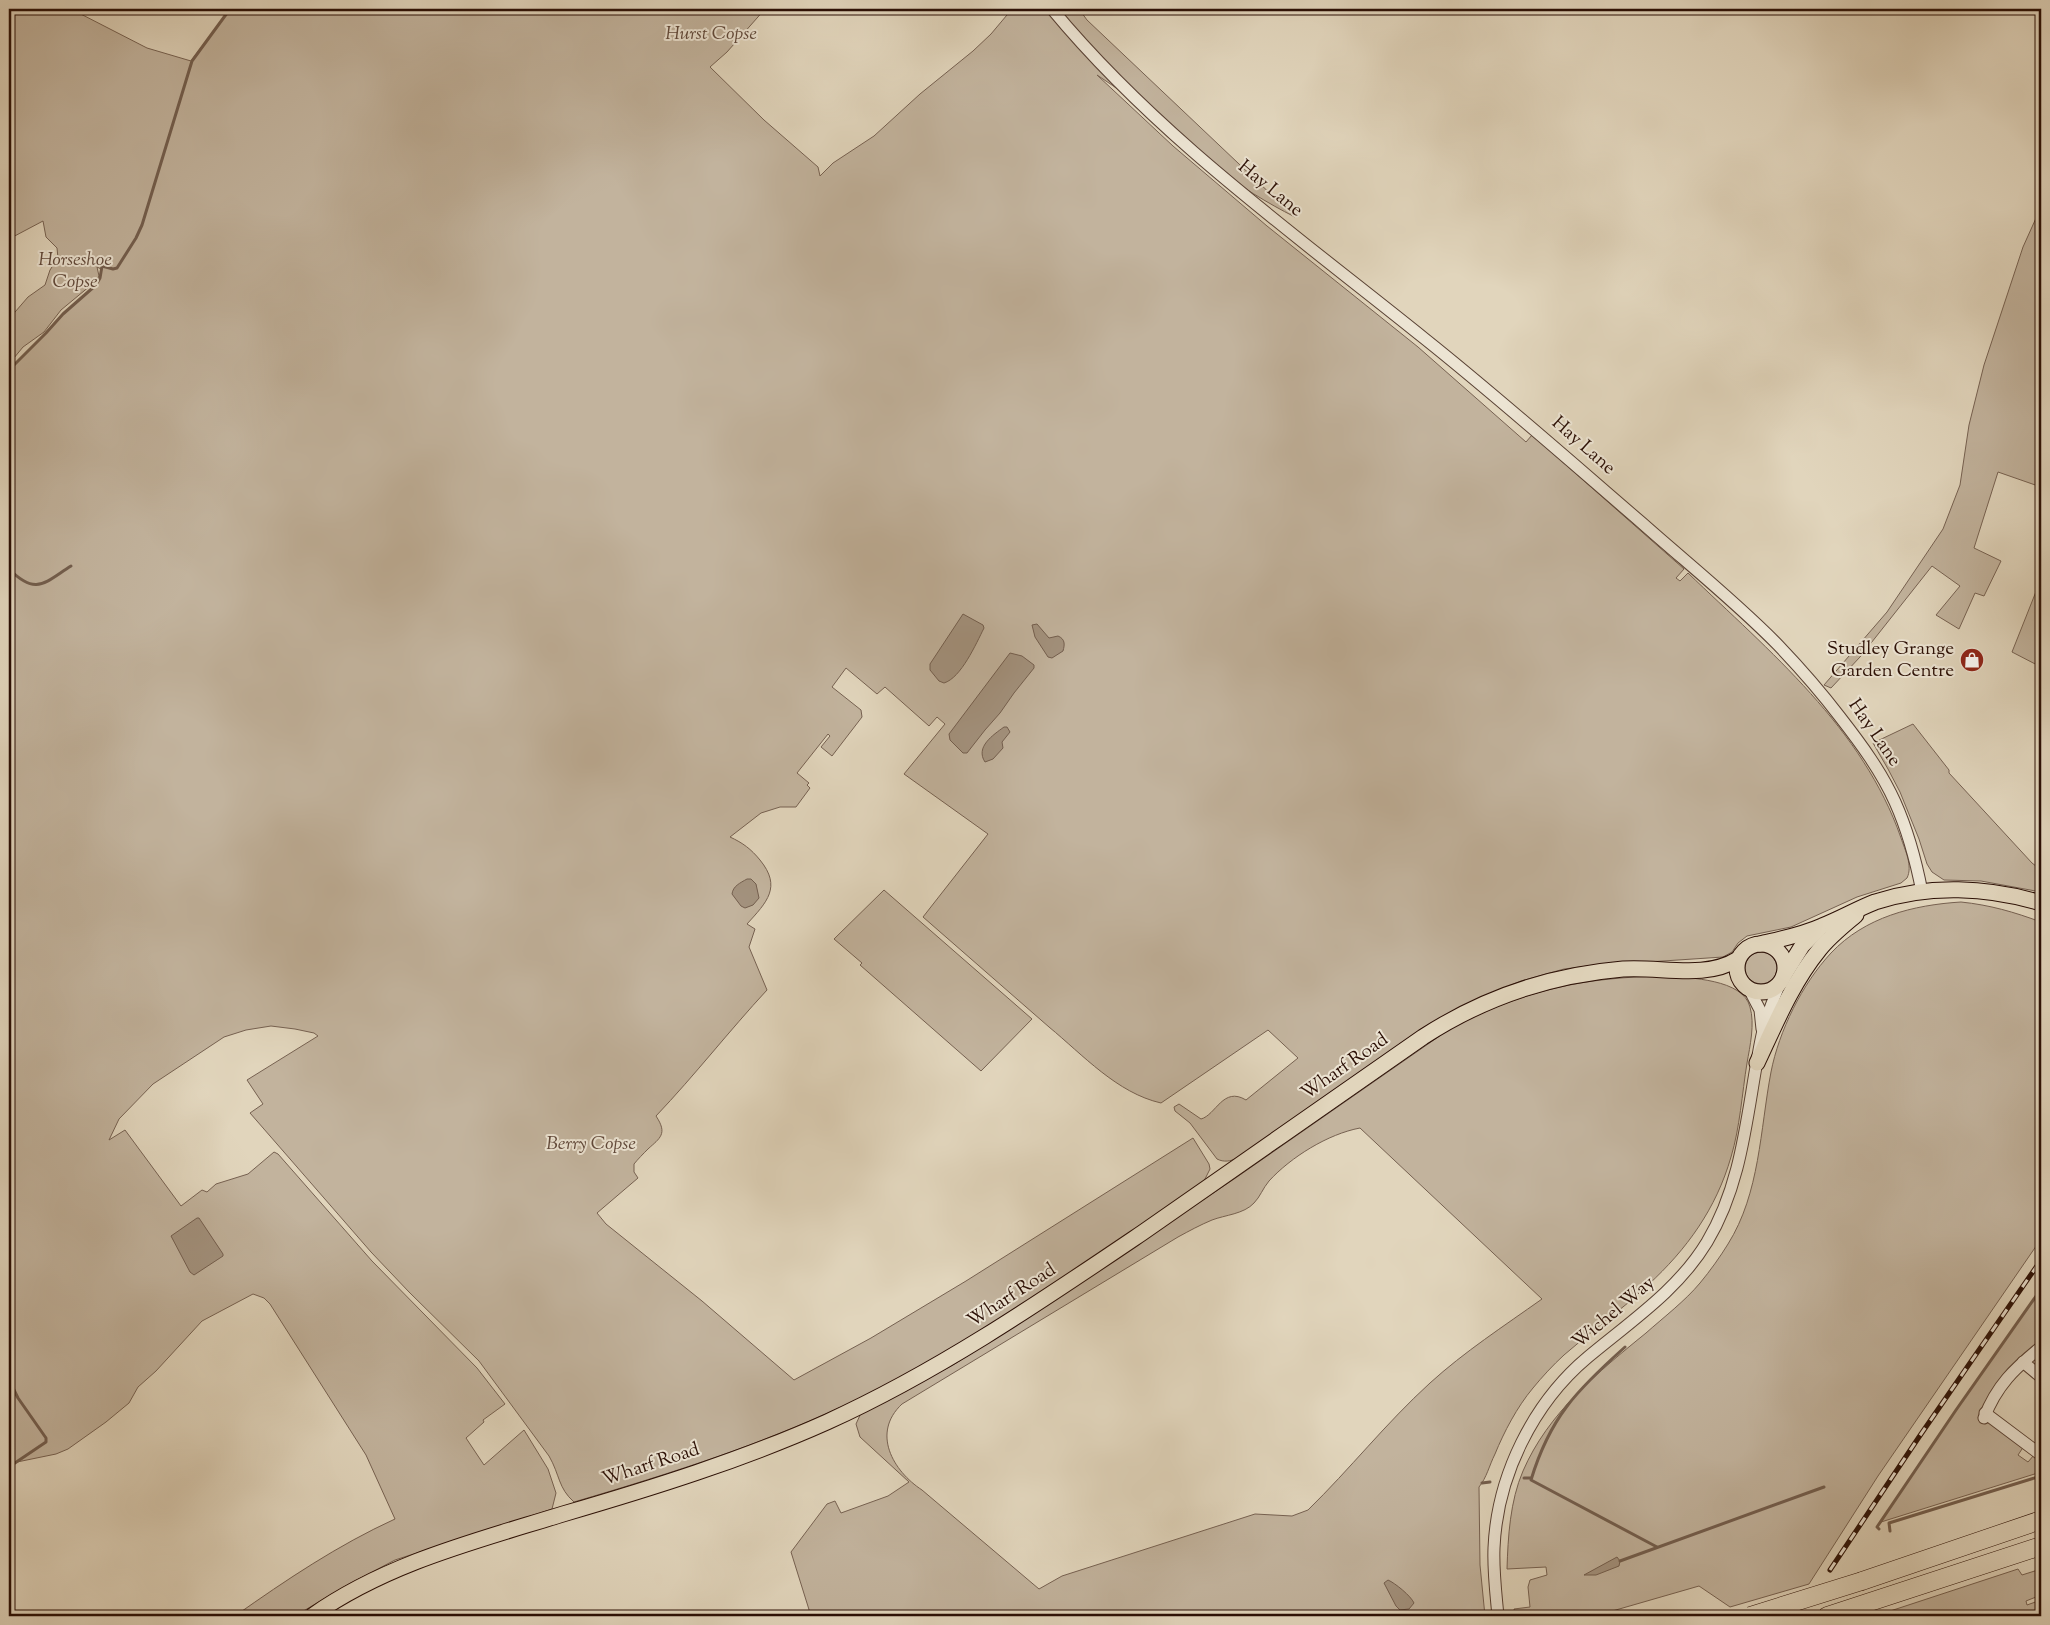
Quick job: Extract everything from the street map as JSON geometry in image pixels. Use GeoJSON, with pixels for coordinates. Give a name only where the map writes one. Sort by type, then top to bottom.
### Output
{"type":"FeatureCollection","features":[{"type":"Feature","properties":{"kind":"highway"},"geometry":{"type":"LineString","coordinates":[[1750,1616],[1862,1582],[2041,1520]]}},
{"type":"Feature","properties":{"kind":"highway"},"geometry":{"type":"LineString","coordinates":[[1834,1614],[2041,1546]]}},
{"type":"Feature","properties":{"kind":"main road"},"geometry":{"type":"LineString","coordinates":[[1922,892],[1985,891],[2011,895],[2041,904]]}},
{"type":"Feature","properties":{"kind":"main road","name":"Wharf Road"},"geometry":{"type":"LineString","coordinates":[[312,1616],[361,1586],[416,1561],[647,1488],[748,1453],[824,1423],[891,1390],[1016,1318],[1423,1037],[1473,1008],[1530,986],[1576,975],[1633,968],[1700,971],[1722,967],[1738,959],[1746,949],[1796,936],[1888,898],[1922,892]]}},
{"type":"Feature","properties":{"kind":"main road"},"geometry":{"type":"LineString","coordinates":[[1757,1063],[1790,996],[1813,958],[1834,934],[1868,905]]}},
{"type":"Feature","properties":{"kind":"main road","name":"Wharf Road"},"geometry":{"type":"LineString","coordinates":[[1700,971],[1759,992],[1768,991],[1782,978],[1802,946],[1823,926]]}},
{"type":"Feature","properties":{"kind":"main road"},"geometry":{"type":"LineString","coordinates":[[1760,944],[1771,946],[1781,954],[1784,963],[1782,978]]}},
{"type":"Feature","properties":{"kind":"main road"},"geometry":{"type":"LineString","coordinates":[[1738,959],[1738,974],[1747,987]]}},
{"type":"Feature","properties":{"kind":"street","name":"Hay Lane"},"geometry":{"type":"LineString","coordinates":[[1052,9],[1100,65],[1219,173],[1350,281],[1425,338],[1544,438],[1781,648],[1861,744],[1880,774],[1895,802],[1906,830],[1922,892]]}},
{"type":"Feature","properties":{"kind":"street","name":"Wichel Way"},"geometry":{"type":"LineString","coordinates":[[1498,1616],[1494,1568],[1495,1534],[1503,1489],[1514,1459],[1536,1416],[1565,1379],[1586,1358],[1672,1286],[1691,1265],[1707,1242],[1734,1182],[1762,1033],[1782,978]]}},
{"type":"Feature","properties":{"kind":"street","name":"Wichel Way"},"geometry":{"type":"LineString","coordinates":[[1747,987],[1760,1010],[1762,1033]]}},
{"type":"Feature","properties":{"kind":"street"},"geometry":{"type":"LineString","coordinates":[[2041,1347],[2015,1368],[2004,1381],[1984,1416],[2041,1454]]}},
{"type":"Feature","properties":{"kind":"street"},"geometry":{"type":"LineString","coordinates":[[2023,1362],[2041,1377]]}},
{"type":"Feature","properties":{"kind":"green space"},"geometry":{"type":"Polygon","coordinates":[[[9,9],[71,9],[147,48],[191,61],[230,9],[765,9],[727,52],[710,67],[764,120],[818,167],[820,176],[833,163],[874,136],[920,94],[973,51],[991,34],[1012,9],[1079,9],[1087,20],[1295,217],[1264,200],[1224,174],[1199,156],[1127,96],[1097,75],[1173,146],[1267,226],[1418,347],[1526,442],[1532,435],[1684,569],[1676,578],[1680,581],[1688,573],[1781,662],[1838,726],[1863,761],[1884,798],[1901,838],[1909,863],[1907,878],[1901,883],[1857,897],[1791,927],[1747,936],[1738,943],[1732,952],[1723,957],[1564,969],[1521,981],[1487,995],[1241,1156],[1232,1160],[1222,1161],[1217,1159],[1190,1123],[1175,1111],[1174,1107],[1179,1104],[1201,1119],[1231,1096],[1246,1100],[1298,1058],[1268,1030],[1161,1103],[1130,1091],[1088,1061],[923,917],[988,834],[904,774],[945,724],[937,717],[929,726],[885,687],[877,694],[846,668],[832,687],[861,710],[862,717],[832,756],[821,747],[830,736],[828,734],[797,773],[809,783],[807,785],[810,788],[796,807],[780,807],[761,813],[730,837],[743,844],[760,860],[770,878],[771,886],[766,901],[747,924],[755,929],[749,947],[767,990],[656,1116],[660,1122],[661,1135],[634,1164],[634,1172],[638,1178],[597,1213],[606,1224],[702,1301],[794,1380],[871,1338],[966,1281],[1193,1138],[1209,1164],[1210,1169],[1204,1181],[995,1323],[907,1374],[862,1397],[828,1413],[721,1456],[574,1502],[565,1492],[549,1456],[479,1361],[371,1252],[250,1113],[263,1104],[247,1080],[318,1036],[314,1033],[271,1026],[246,1030],[224,1037],[153,1084],[119,1119],[109,1140],[125,1130],[181,1206],[202,1190],[207,1192],[216,1184],[248,1174],[274,1152],[278,1154],[372,1261],[477,1368],[505,1404],[483,1420],[484,1422],[466,1438],[484,1465],[524,1430],[548,1469],[556,1493],[552,1509],[395,1560],[349,1584],[295,1616],[235,1616],[313,1564],[353,1540],[395,1519],[366,1455],[270,1304],[264,1298],[253,1294],[202,1321],[156,1371],[138,1387],[129,1403],[68,1449],[56,1454],[17,1462],[9,1467],[9,370],[63,314],[96,285],[100,278],[101,269],[97,267],[99,276],[96,281],[61,310],[44,332],[23,347],[9,364],[9,319],[28,297],[45,285],[50,270],[58,258],[57,248],[46,237],[43,221],[9,239],[9,9]]]}},
{"type":"Feature","properties":{"kind":"green space"},"geometry":{"type":"Polygon","coordinates":[[[2041,207],[2041,487],[1998,472],[1974,548],[2001,561],[1984,596],[1975,593],[1959,629],[1936,615],[1960,586],[1932,566],[1860,657],[1831,688],[1824,685],[1887,612],[1943,529],[1960,485],[1969,425],[1984,365],[2023,247],[2041,207]]]}},
{"type":"Feature","properties":{"kind":"green space"},"geometry":{"type":"Polygon","coordinates":[[[2041,579],[2041,667],[2012,652],[2041,579]]]}},
{"type":"Feature","properties":{"kind":"green space"},"geometry":{"type":"Polygon","coordinates":[[[1913,724],[1949,770],[1949,773],[2032,863],[2041,870],[2041,892],[1981,881],[1944,880],[1932,872],[1927,864],[1900,792],[1873,743],[1913,724]]]}},
{"type":"Feature","properties":{"kind":"green space"},"geometry":{"type":"Polygon","coordinates":[[[884,890],[1032,1019],[981,1071],[860,965],[862,963],[834,939],[884,890]]]}},
{"type":"Feature","properties":{"kind":"green space"},"geometry":{"type":"Polygon","coordinates":[[[1961,902],[2002,909],[2041,922],[2041,1239],[1878,1476],[1809,1584],[1730,1607],[1699,1586],[1595,1616],[1515,1616],[1514,1609],[1530,1607],[1528,1587],[1530,1580],[1547,1575],[1546,1567],[1507,1569],[1512,1507],[1523,1471],[1533,1450],[1560,1412],[1610,1363],[1688,1296],[1707,1274],[1728,1244],[1739,1224],[1753,1182],[1775,1056],[1786,1025],[1801,993],[1820,965],[1831,953],[1859,930],[1891,915],[1908,910],[1961,902]]]}},
{"type":"Feature","properties":{"kind":"green space"},"geometry":{"type":"Polygon","coordinates":[[[1761,952],[1767,953],[1772,957],[1776,962],[1776,974],[1772,979],[1767,983],[1761,984],[1755,983],[1750,979],[1746,974],[1745,968],[1746,962],[1750,957],[1755,953],[1761,952]]]}},
{"type":"Feature","properties":{"kind":"green space"},"geometry":{"type":"Polygon","coordinates":[[[1666,976],[1701,979],[1727,985],[1745,998],[1750,1007],[1752,1035],[1734,1146],[1725,1176],[1708,1211],[1675,1257],[1638,1294],[1564,1355],[1527,1395],[1516,1411],[1479,1487],[1480,1565],[1485,1616],[811,1616],[791,1552],[827,1504],[835,1501],[841,1513],[888,1496],[909,1482],[860,1437],[856,1424],[861,1413],[953,1365],[1035,1313],[1237,1177],[1451,1028],[1529,995],[1581,983],[1666,976]],[[1360,1128],[1335,1135],[1299,1155],[1269,1181],[1250,1207],[1212,1220],[1178,1237],[902,1404],[893,1415],[888,1427],[889,1451],[902,1473],[1039,1589],[1062,1576],[1255,1514],[1292,1516],[1308,1510],[1398,1414],[1430,1383],[1470,1350],[1542,1299],[1360,1128]]]}},
{"type":"Feature","properties":{"kind":"green space"},"geometry":{"type":"Polygon","coordinates":[[[2041,1289],[2041,1342],[1996,1384],[1978,1418],[1986,1422],[1989,1420],[2024,1446],[2018,1455],[2028,1462],[2034,1455],[2041,1460],[2041,1472],[1881,1522],[1956,1410],[2041,1289]]]}},
{"type":"Feature","properties":{"kind":"green space"},"geometry":{"type":"Polygon","coordinates":[[[2018,1569],[2022,1575],[2041,1569],[2041,1595],[2026,1601],[2027,1605],[2041,1600],[2041,1616],[1875,1616],[2018,1569]]]}},
{"type":"Feature","properties":{"kind":"shaded area"},"geometry":{"type":"Polygon","coordinates":[[[963,614],[983,625],[984,628],[962,668],[950,680],[944,683],[939,681],[930,670],[930,664],[963,614]]]}},
{"type":"Feature","properties":{"kind":"shaded area"},"geometry":{"type":"Polygon","coordinates":[[[1037,624],[1049,638],[1058,636],[1063,640],[1063,651],[1052,658],[1048,657],[1035,637],[1032,625],[1037,624]]]}},
{"type":"Feature","properties":{"kind":"shaded area"},"geometry":{"type":"Polygon","coordinates":[[[1010,653],[1022,656],[1034,665],[1034,668],[967,753],[963,753],[950,740],[949,734],[1010,653]]]}},
{"type":"Feature","properties":{"kind":"shaded area"},"geometry":{"type":"Polygon","coordinates":[[[1004,727],[1007,727],[1010,732],[1002,742],[1003,748],[993,759],[985,762],[982,757],[984,746],[1004,727]]]}},
{"type":"Feature","properties":{"kind":"shaded area"},"geometry":{"type":"Polygon","coordinates":[[[751,879],[756,884],[759,898],[753,905],[745,908],[741,906],[732,894],[739,883],[751,879]]]}},
{"type":"Feature","properties":{"kind":"shaded area"},"geometry":{"type":"Polygon","coordinates":[[[199,1218],[223,1256],[194,1275],[190,1272],[171,1236],[199,1218]]]}},
{"type":"Feature","properties":{"kind":"shaded area"},"geometry":{"type":"Polygon","coordinates":[[[1617,1557],[1620,1561],[1619,1566],[1596,1575],[1584,1575],[1617,1557]]]}},
{"type":"Feature","properties":{"kind":"shaded area"},"geometry":{"type":"Polygon","coordinates":[[[1388,1580],[1412,1600],[1414,1603],[1409,1609],[1400,1610],[1396,1606],[1384,1583],[1388,1580]]]}},
{"type":"Feature","properties":{"kind":"waterway"},"geometry":{"type":"LineString","coordinates":[[9,370],[63,314],[96,285],[100,278],[102,266],[113,269],[117,268],[136,238],[142,225],[192,61],[230,9]]}},
{"type":"Feature","properties":{"kind":"waterway"},"geometry":{"type":"LineString","coordinates":[[9,569],[26,582],[40,584],[47,582],[71,566]]}},
{"type":"Feature","properties":{"kind":"waterway"},"geometry":{"type":"LineString","coordinates":[[1879,1529],[1877,1527],[2041,1289]]}},
{"type":"Feature","properties":{"kind":"waterway"},"geometry":{"type":"LineString","coordinates":[[1625,1347],[1579,1391],[1567,1406],[1547,1439],[1531,1480],[1657,1547]]}},
{"type":"Feature","properties":{"kind":"waterway"},"geometry":{"type":"LineString","coordinates":[[9,1380],[18,1398],[46,1438],[46,1442],[9,1467]]}},
{"type":"Feature","properties":{"kind":"waterway"},"geometry":{"type":"LineString","coordinates":[[1890,1531],[1889,1523],[2041,1476]]}},
{"type":"Feature","properties":{"kind":"waterway"},"geometry":{"type":"LineString","coordinates":[[1524,1478],[1531,1478]]}},
{"type":"Feature","properties":{"kind":"waterway"},"geometry":{"type":"LineString","coordinates":[[1482,1483],[1490,1482]]}},
{"type":"Feature","properties":{"kind":"waterway"},"geometry":{"type":"LineString","coordinates":[[1620,1561],[1824,1487]]}},
{"type":"Feature","properties":{"kind":"railway"},"geometry":{"type":"LineString","coordinates":[[1830,1570],[2041,1260]]}},
{"type":"Feature","properties":{"kind":"place","name":"Studley Grange Garden Centre"},"geometry":{"type":"Point","coordinates":[1972,660]}},
{"type":"Feature","properties":{"kind":"park label","name":"Hurst Copse"},"geometry":{"type":"Point","coordinates":[711,34]}},
{"type":"Feature","properties":{"kind":"park label","name":"Horseshoe Copse"},"geometry":{"type":"Point","coordinates":[75,271]}},
{"type":"Feature","properties":{"kind":"park label","name":"Berry Copse"},"geometry":{"type":"Point","coordinates":[591,1144]}}]}
